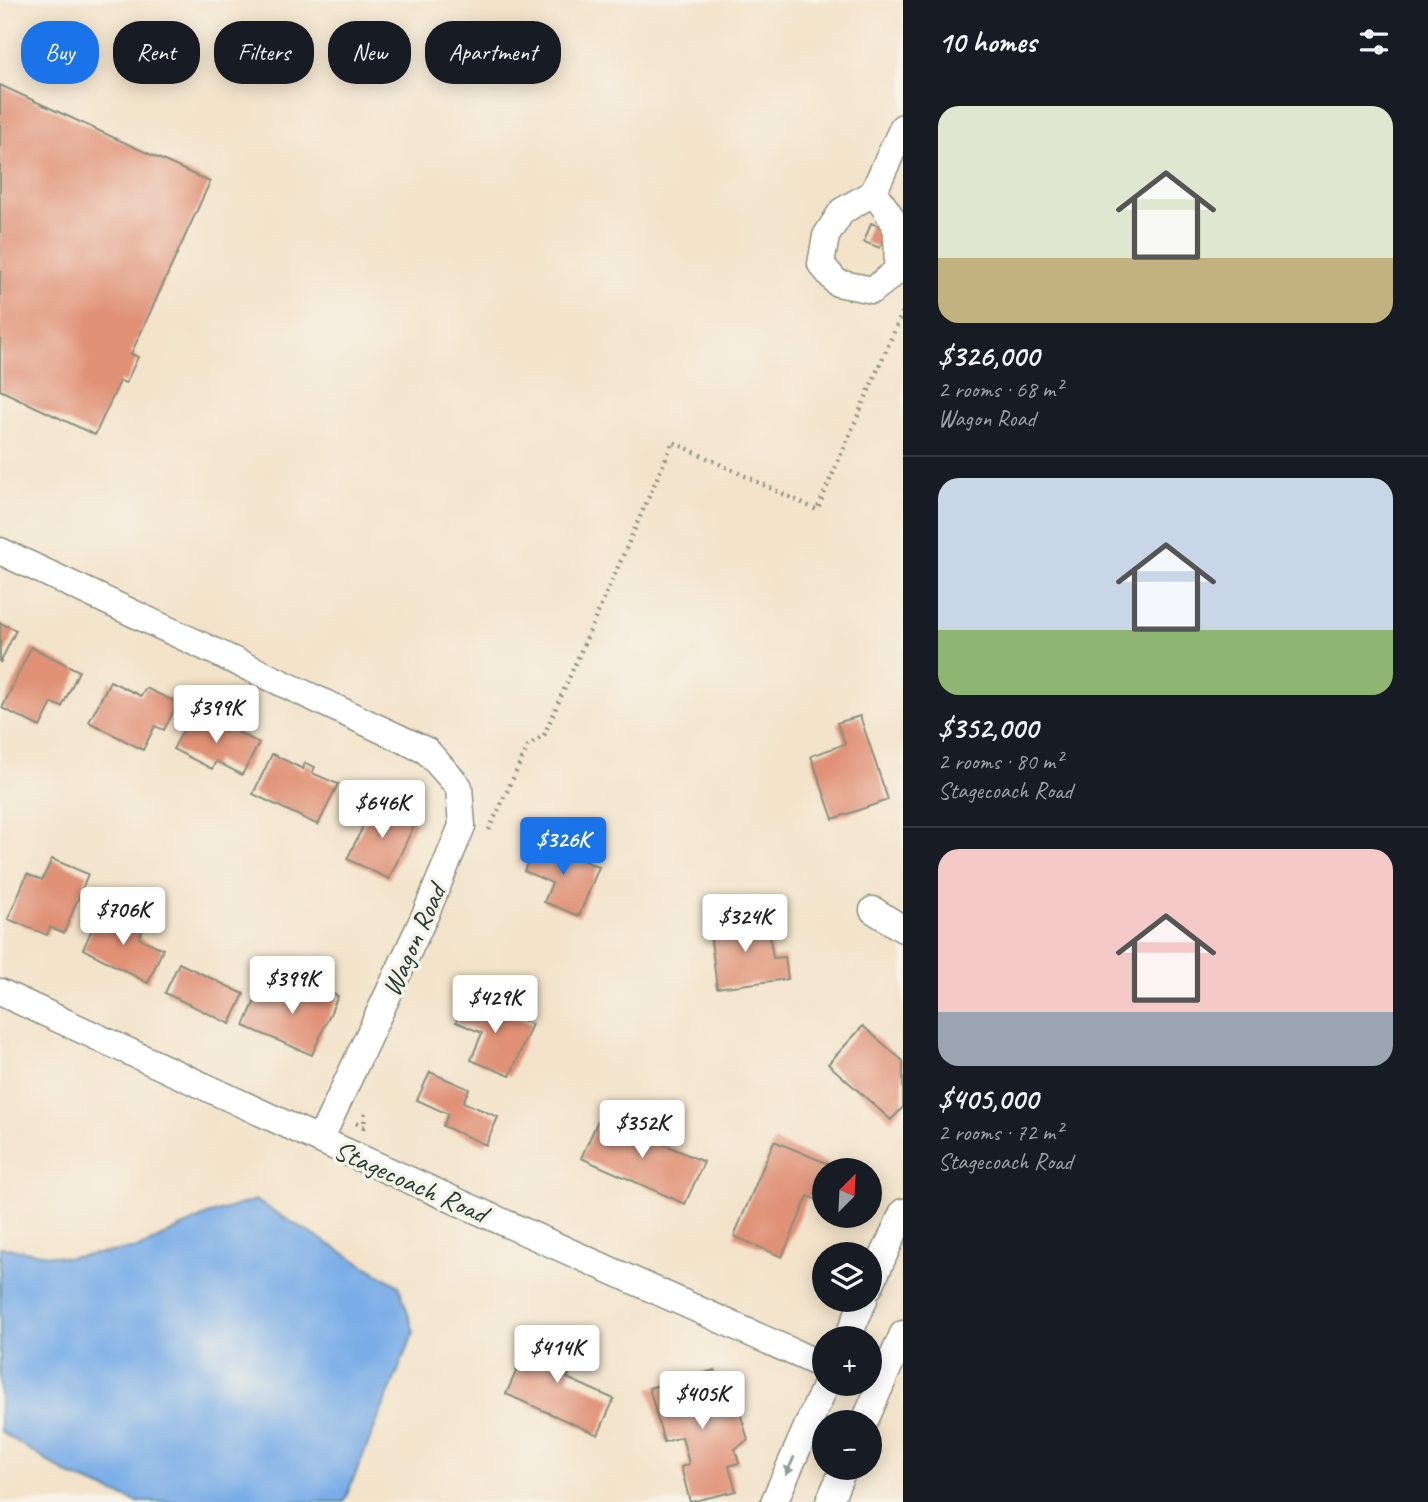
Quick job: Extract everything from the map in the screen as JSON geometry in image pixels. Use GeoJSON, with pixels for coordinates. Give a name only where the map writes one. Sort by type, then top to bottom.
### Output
{"type":"FeatureCollection","features":[{"type":"Feature","properties":{"kind":"street"},"geometry":{"type":"LineString","coordinates":[[873,193],[903,127]]}},
{"type":"Feature","properties":{"kind":"street","name":"Wagon Road"},"geometry":{"type":"LineString","coordinates":[[0,551],[427,751],[459,787],[462,826],[426,913],[320,1140]]}},
{"type":"Feature","properties":{"kind":"street"},"geometry":{"type":"LineString","coordinates":[[873,910],[903,929]]}},
{"type":"Feature","properties":{"kind":"street","name":"Stagecoach Road"},"geometry":{"type":"LineString","coordinates":[[0,992],[320,1140],[812,1361]]}},
{"type":"Feature","properties":{"kind":"street"},"geometry":{"type":"LineString","coordinates":[[882,1259],[903,1212]]}},
{"type":"Feature","properties":{"kind":"street"},"geometry":{"type":"LineString","coordinates":[[882,1369],[903,1334]]}},
{"type":"Feature","properties":{"kind":"street"},"geometry":{"type":"LineString","coordinates":[[774,1502],[821,1396]]}},
{"type":"Feature","properties":{"kind":"street"},"geometry":{"type":"LineString","coordinates":[[829,1502],[839,1480]]}},
{"type":"Feature","properties":{"kind":"path"},"geometry":{"type":"LineString","coordinates":[[486,836],[528,746],[544,735],[673,442],[817,510],[903,311]]}},
{"type":"Feature","properties":{"kind":"path"},"geometry":{"type":"LineString","coordinates":[[333,1112],[364,1126],[366,1105]]}},
{"type":"Feature","properties":{"kind":"water"},"geometry":{"type":"Polygon","coordinates":[[[255,1200],[399,1286],[414,1332],[344,1502],[137,1502],[69,1475],[0,1431],[0,1247],[67,1258],[139,1248],[207,1215],[255,1200]]]}},
{"type":"Feature","properties":{"kind":"building"},"geometry":{"type":"Polygon","coordinates":[[[0,85],[210,182],[131,354],[138,357],[126,383],[120,381],[95,435],[0,390],[0,85]]]}},
{"type":"Feature","properties":{"kind":"building"},"geometry":{"type":"Polygon","coordinates":[[[871,223],[887,230],[880,248],[864,242],[871,223]]]}},
{"type":"Feature","properties":{"kind":"building"},"geometry":{"type":"Polygon","coordinates":[[[0,623],[16,630],[0,663],[0,623]]]}},
{"type":"Feature","properties":{"kind":"building"},"geometry":{"type":"Polygon","coordinates":[[[31,647],[79,671],[62,707],[52,703],[40,727],[2,708],[31,647]]]}},
{"type":"Feature","properties":{"kind":"building"},"geometry":{"type":"Polygon","coordinates":[[[110,681],[141,696],[146,688],[178,703],[164,730],[155,726],[143,750],[89,722],[110,681]]]}},
{"type":"Feature","properties":{"kind":"building"},"geometry":{"type":"Polygon","coordinates":[[[192,714],[226,732],[228,727],[259,743],[242,775],[216,761],[212,769],[173,749],[192,714]]]}},
{"type":"Feature","properties":{"kind":"building"},"geometry":{"type":"Polygon","coordinates":[[[860,716],[888,800],[833,819],[811,756],[845,744],[837,723],[860,716]]]}},
{"type":"Feature","properties":{"kind":"building"},"geometry":{"type":"Polygon","coordinates":[[[272,754],[303,769],[305,763],[315,767],[312,773],[338,784],[318,825],[253,794],[272,754]]]}},
{"type":"Feature","properties":{"kind":"building"},"geometry":{"type":"Polygon","coordinates":[[[375,802],[416,821],[389,879],[347,859],[375,802]]]}},
{"type":"Feature","properties":{"kind":"building"},"geometry":{"type":"Polygon","coordinates":[[[537,841],[599,867],[579,916],[544,902],[552,883],[524,871],[537,841]]]}},
{"type":"Feature","properties":{"kind":"building"},"geometry":{"type":"Polygon","coordinates":[[[52,859],[88,874],[64,933],[50,927],[47,935],[8,919],[27,874],[42,880],[52,859]]]}},
{"type":"Feature","properties":{"kind":"building"},"geometry":{"type":"Polygon","coordinates":[[[100,912],[142,931],[139,938],[163,949],[148,983],[83,949],[100,912]]]}},
{"type":"Feature","properties":{"kind":"building"},"geometry":{"type":"Polygon","coordinates":[[[767,918],[773,958],[785,957],[788,979],[717,988],[709,925],[767,918]]]}},
{"type":"Feature","properties":{"kind":"building"},"geometry":{"type":"Polygon","coordinates":[[[179,963],[244,994],[230,1024],[165,993],[179,963]]]}},
{"type":"Feature","properties":{"kind":"building"},"geometry":{"type":"Polygon","coordinates":[[[262,984],[301,1001],[309,984],[338,996],[312,1055],[244,1026],[262,984]]]}},
{"type":"Feature","properties":{"kind":"building"},"geometry":{"type":"Polygon","coordinates":[[[467,996],[532,1024],[510,1076],[471,1060],[482,1033],[456,1022],[467,996]]]}},
{"type":"Feature","properties":{"kind":"building"},"geometry":{"type":"Polygon","coordinates":[[[863,1026],[903,1061],[903,1107],[891,1120],[828,1064],[863,1026]]]}},
{"type":"Feature","properties":{"kind":"building"},"geometry":{"type":"Polygon","coordinates":[[[430,1072],[469,1089],[463,1102],[498,1117],[486,1145],[443,1126],[448,1114],[417,1100],[430,1072]]]}},
{"type":"Feature","properties":{"kind":"building"},"geometry":{"type":"Polygon","coordinates":[[[600,1116],[704,1162],[685,1204],[581,1158],[600,1116]]]}},
{"type":"Feature","properties":{"kind":"building"},"geometry":{"type":"Polygon","coordinates":[[[774,1141],[814,1158],[812,1158],[812,1198],[808,1196],[782,1257],[734,1236],[774,1141]]]}},
{"type":"Feature","properties":{"kind":"building"},"geometry":{"type":"Polygon","coordinates":[[[534,1331],[579,1351],[567,1378],[614,1399],[598,1435],[506,1394],[534,1331]]]}},
{"type":"Feature","properties":{"kind":"building"},"geometry":{"type":"Polygon","coordinates":[[[715,1370],[724,1402],[736,1398],[748,1440],[735,1449],[739,1463],[729,1466],[736,1491],[690,1502],[681,1467],[689,1464],[682,1437],[664,1442],[649,1388],[715,1370]]]}}]}
